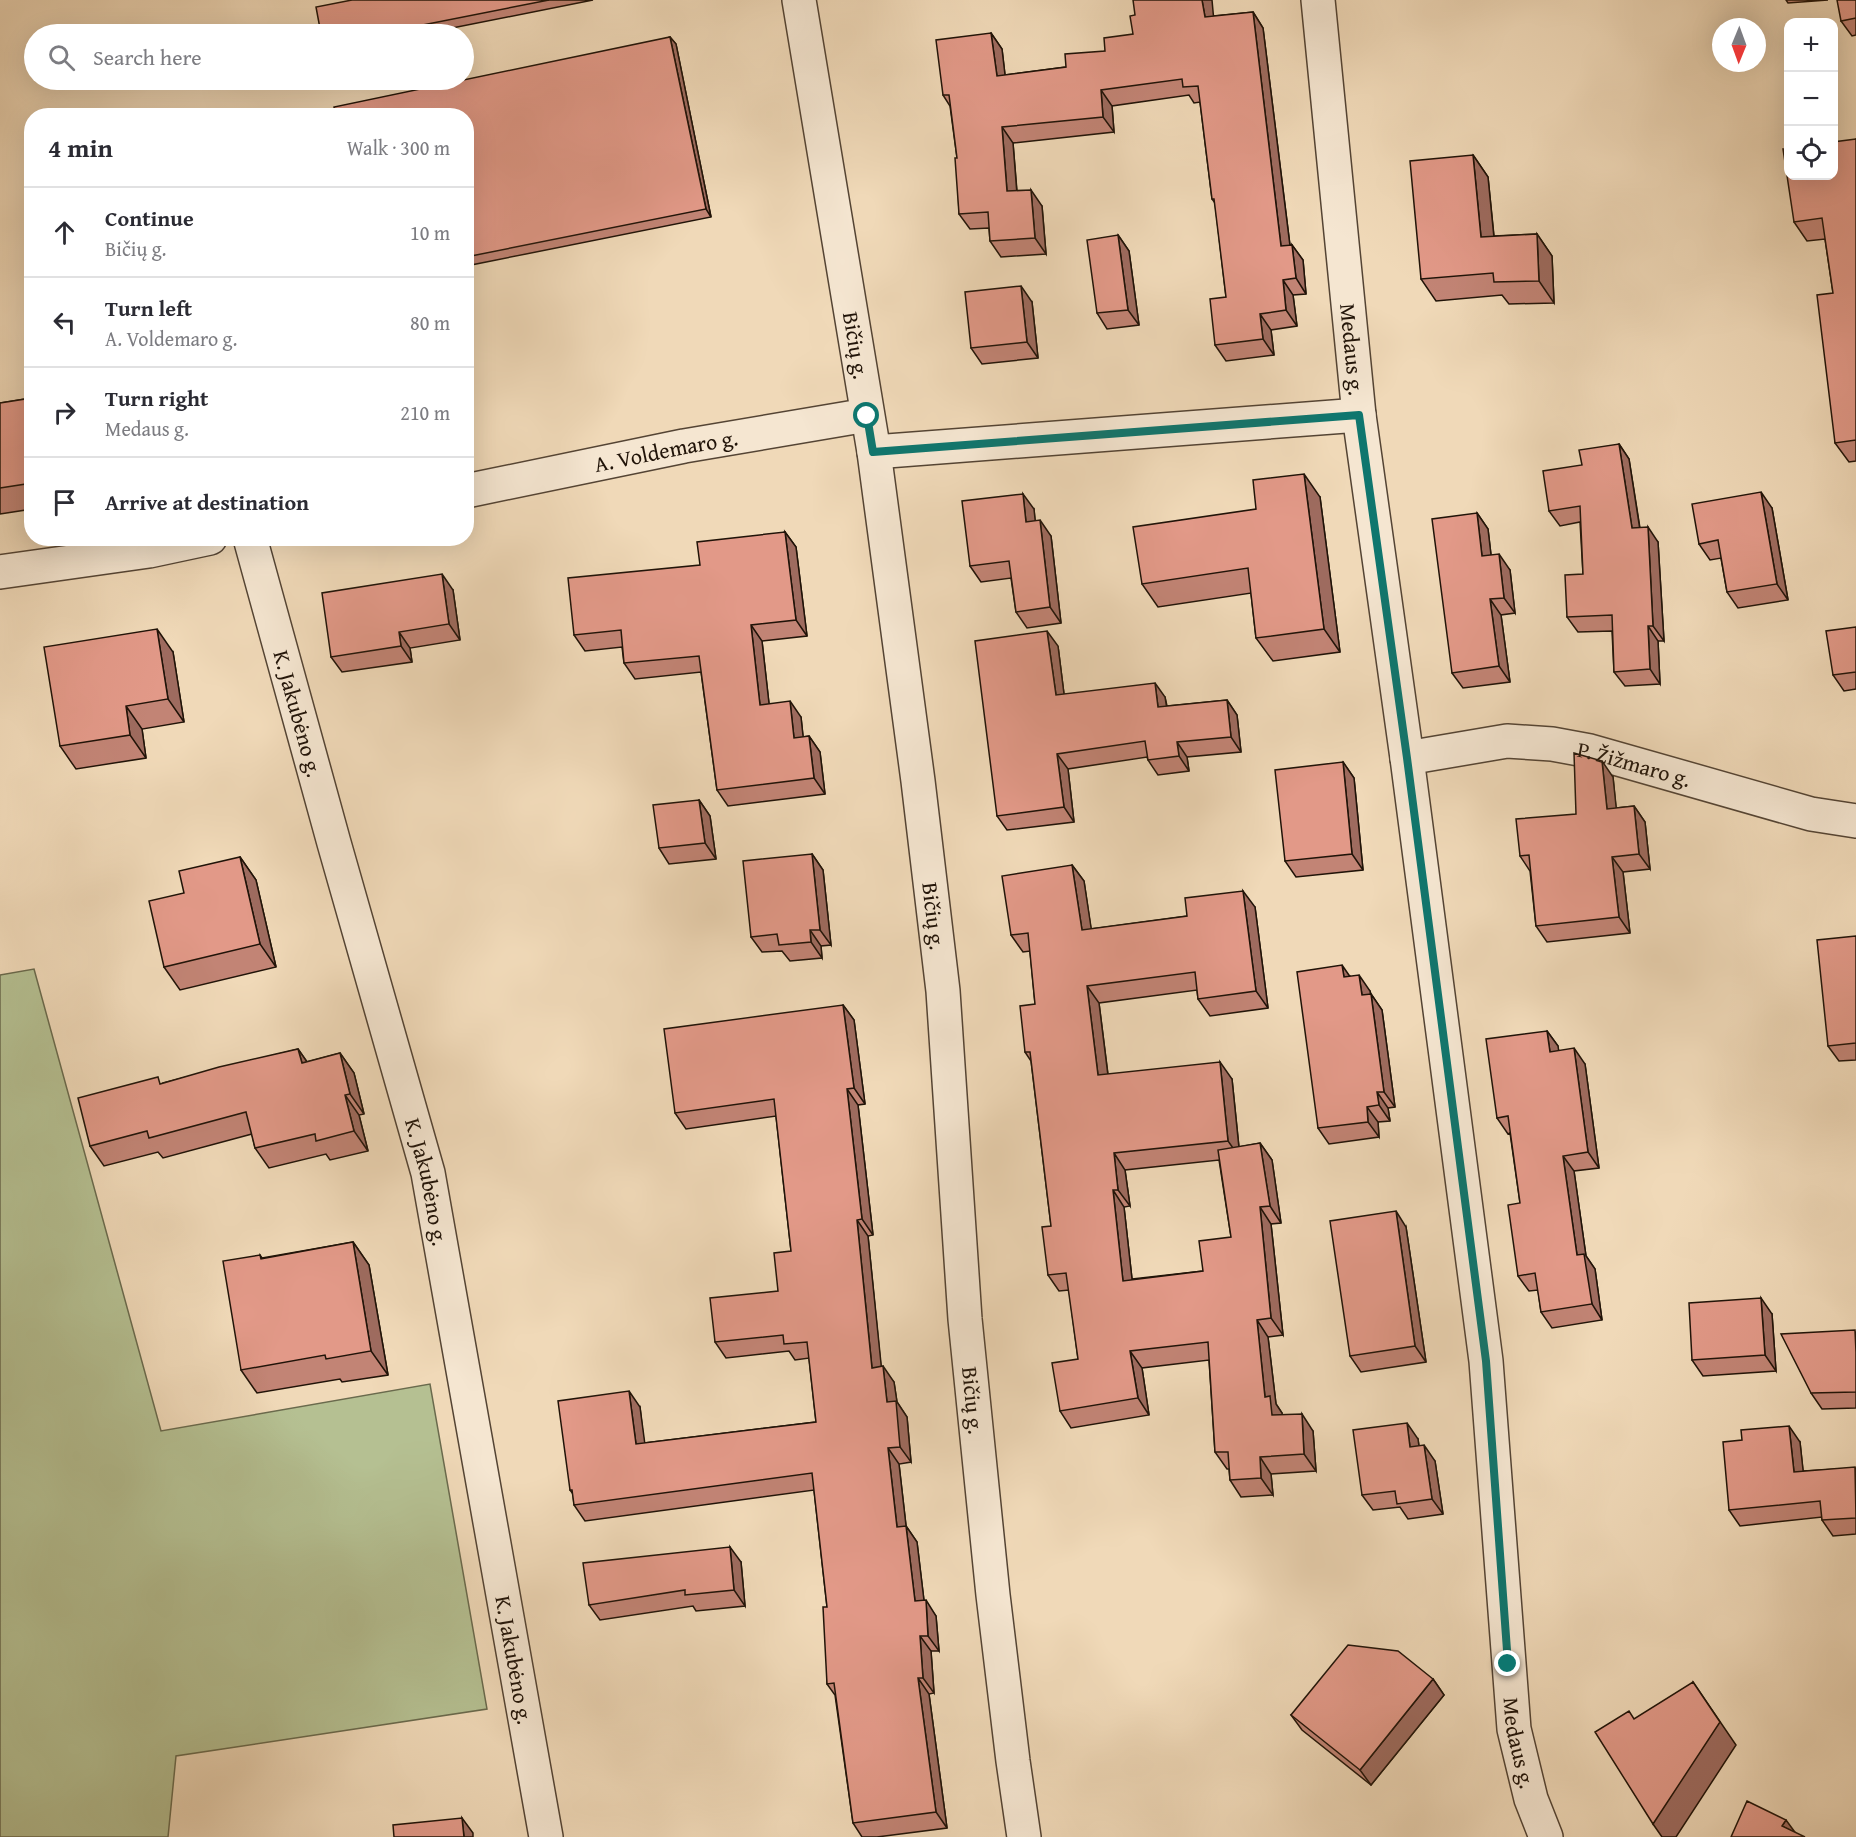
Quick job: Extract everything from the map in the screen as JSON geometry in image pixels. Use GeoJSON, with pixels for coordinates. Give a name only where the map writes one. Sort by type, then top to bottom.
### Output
{"type":"FeatureCollection","features":[{"type":"Feature","properties":{"kind":"street","name":"Bičių g."},"geometry":{"type":"LineString","coordinates":[[799,0],[873,452],[944,991],[965,1319],[995,1607],[1024,1837]]}},
{"type":"Feature","properties":{"kind":"street","name":"Medaus g."},"geometry":{"type":"LineString","coordinates":[[1318,0],[1359,415],[1407,758],[1486,1361],[1514,1729],[1531,1799],[1546,1837]]}},
{"type":"Feature","properties":{"kind":"street"},"geometry":{"type":"LineString","coordinates":[[873,452],[1359,415]]}},
{"type":"Feature","properties":{"kind":"street","name":"A. Voldemaro g."},"geometry":{"type":"LineString","coordinates":[[474,489],[684,446],[867,416]]}},
{"type":"Feature","properties":{"kind":"street"},"geometry":{"type":"LineString","coordinates":[[0,572],[172,546]]}},
{"type":"Feature","properties":{"kind":"street","name":"K. Jakubėno g."},"geometry":{"type":"LineString","coordinates":[[252,546],[428,1173],[546,1837]]}},
{"type":"Feature","properties":{"kind":"street","name":"P. Žižmaro g."},"geometry":{"type":"LineString","coordinates":[[1407,758],[1507,741],[1552,744],[1590,751],[1811,814],[1856,821]]}},
{"type":"Feature","properties":{"kind":"green space"},"geometry":{"type":"Polygon","coordinates":[[[34,969],[161,1431],[430,1384],[487,1709],[176,1756],[168,1837],[0,1837],[0,975],[34,969]]]}},
{"type":"Feature","properties":{"kind":"building"},"geometry":{"type":"Polygon","coordinates":[[[352,0],[549,0],[428,24],[319,24],[316,7],[352,0]]]}},
{"type":"Feature","properties":{"kind":"building"},"geometry":{"type":"Polygon","coordinates":[[[1133,0],[1202,0],[1205,17],[1253,12],[1281,246],[1292,245],[1296,278],[1283,280],[1286,310],[1260,314],[1263,339],[1215,345],[1210,299],[1226,297],[1214,199],[1212,199],[1198,86],[1183,87],[1182,79],[1101,90],[1103,117],[1002,127],[1007,191],[1031,190],[1035,238],[990,241],[988,212],[959,214],[955,158],[957,158],[949,95],[943,95],[936,40],[991,33],[997,76],[1066,67],[1065,54],[1105,51],[1104,38],[1133,34],[1130,16],[1135,15],[1133,0]]]}},
{"type":"Feature","properties":{"kind":"building"},"geometry":{"type":"Polygon","coordinates":[[[1837,0],[1856,0],[1856,18],[1841,21],[1837,0]]]}},
{"type":"Feature","properties":{"kind":"building"},"geometry":{"type":"Polygon","coordinates":[[[670,37],[706,209],[474,255],[474,108],[334,107],[416,90],[474,90],[474,78],[670,37]]]}},
{"type":"Feature","properties":{"kind":"building"},"geometry":{"type":"Polygon","coordinates":[[[1856,139],[1856,440],[1835,443],[1817,295],[1833,293],[1822,218],[1794,222],[1788,180],[1838,180],[1838,141],[1856,139]]]}},
{"type":"Feature","properties":{"kind":"building"},"geometry":{"type":"Polygon","coordinates":[[[1473,155],[1481,237],[1537,234],[1539,281],[1494,282],[1493,273],[1421,279],[1410,161],[1473,155]]]}},
{"type":"Feature","properties":{"kind":"building"},"geometry":{"type":"Polygon","coordinates":[[[1118,235],[1128,310],[1097,313],[1087,240],[1118,235]]]}},
{"type":"Feature","properties":{"kind":"building"},"geometry":{"type":"Polygon","coordinates":[[[1021,286],[1027,342],[971,348],[965,292],[1021,286]]]}},
{"type":"Feature","properties":{"kind":"building"},"geometry":{"type":"Polygon","coordinates":[[[24,399],[24,484],[0,488],[0,403],[24,399]]]}},
{"type":"Feature","properties":{"kind":"building"},"geometry":{"type":"Polygon","coordinates":[[[1619,444],[1632,528],[1648,527],[1653,626],[1648,626],[1650,669],[1614,672],[1612,615],[1567,617],[1565,575],[1583,574],[1580,506],[1549,511],[1543,471],[1582,465],[1579,450],[1619,444]]]}},
{"type":"Feature","properties":{"kind":"building"},"geometry":{"type":"Polygon","coordinates":[[[1304,474],[1324,629],[1256,638],[1248,568],[1142,584],[1133,527],[1256,509],[1253,480],[1304,474]]]}},
{"type":"Feature","properties":{"kind":"building"},"geometry":{"type":"Polygon","coordinates":[[[1761,492],[1777,584],[1727,592],[1718,540],[1699,544],[1692,504],[1761,492]]]}},
{"type":"Feature","properties":{"kind":"building"},"geometry":{"type":"Polygon","coordinates":[[[1023,494],[1026,522],[1040,520],[1050,607],[1016,612],[1009,561],[970,566],[962,501],[1023,494]]]}},
{"type":"Feature","properties":{"kind":"building"},"geometry":{"type":"Polygon","coordinates":[[[1477,513],[1482,556],[1499,554],[1504,598],[1490,599],[1499,666],[1452,673],[1432,519],[1477,513]]]}},
{"type":"Feature","properties":{"kind":"building"},"geometry":{"type":"Polygon","coordinates":[[[785,532],[796,620],[751,625],[760,705],[790,701],[794,738],[809,736],[814,778],[717,790],[699,656],[624,663],[621,630],[574,635],[568,578],[700,565],[697,542],[785,532]]]}},
{"type":"Feature","properties":{"kind":"building"},"geometry":{"type":"Polygon","coordinates":[[[442,574],[449,624],[399,632],[401,646],[331,657],[322,593],[442,574]]]}},
{"type":"Feature","properties":{"kind":"building"},"geometry":{"type":"Polygon","coordinates":[[[1856,627],[1856,672],[1833,675],[1826,631],[1856,627]]]}},
{"type":"Feature","properties":{"kind":"building"},"geometry":{"type":"Polygon","coordinates":[[[157,629],[168,699],[126,706],[130,735],[60,746],[44,647],[157,629]]]}},
{"type":"Feature","properties":{"kind":"building"},"geometry":{"type":"Polygon","coordinates":[[[1047,631],[1056,695],[1155,683],[1158,707],[1227,700],[1231,737],[1177,742],[1179,756],[1148,760],[1145,741],[1057,754],[1064,807],[997,816],[975,641],[1047,631]]]}},
{"type":"Feature","properties":{"kind":"building"},"geometry":{"type":"Polygon","coordinates":[[[1574,753],[1602,761],[1607,809],[1634,806],[1639,854],[1612,857],[1619,917],[1536,926],[1529,855],[1520,856],[1516,819],[1576,814],[1574,753]]]}},
{"type":"Feature","properties":{"kind":"building"},"geometry":{"type":"Polygon","coordinates":[[[1343,762],[1352,854],[1285,861],[1275,770],[1343,762]]]}},
{"type":"Feature","properties":{"kind":"building"},"geometry":{"type":"Polygon","coordinates":[[[699,800],[705,843],[659,848],[653,805],[699,800]]]}},
{"type":"Feature","properties":{"kind":"building"},"geometry":{"type":"Polygon","coordinates":[[[812,854],[820,930],[810,930],[811,942],[779,945],[777,934],[751,937],[743,861],[812,854]]]}},
{"type":"Feature","properties":{"kind":"building"},"geometry":{"type":"Polygon","coordinates":[[[240,857],[260,944],[164,967],[149,901],[184,893],[179,871],[240,857]]]}},
{"type":"Feature","properties":{"kind":"building"},"geometry":{"type":"Polygon","coordinates":[[[1072,865],[1082,930],[1187,916],[1185,898],[1243,891],[1256,991],[1198,999],[1195,972],[1087,986],[1098,1075],[1220,1062],[1228,1141],[1114,1153],[1118,1190],[1113,1190],[1123,1281],[1203,1271],[1199,1241],[1231,1237],[1218,1150],[1260,1143],[1270,1206],[1260,1207],[1271,1318],[1257,1320],[1265,1397],[1270,1396],[1272,1415],[1302,1414],[1304,1454],[1260,1457],[1261,1478],[1230,1480],[1228,1452],[1215,1452],[1208,1342],[1130,1351],[1138,1398],[1060,1411],[1052,1363],[1078,1359],[1066,1273],[1048,1275],[1042,1227],[1051,1226],[1030,1052],[1025,1052],[1020,1006],[1035,1004],[1028,933],[1011,935],[1002,876],[1072,865]]]}},
{"type":"Feature","properties":{"kind":"building"},"geometry":{"type":"Polygon","coordinates":[[[1856,936],[1856,1043],[1828,1046],[1817,940],[1856,936]]]}},
{"type":"Feature","properties":{"kind":"building"},"geometry":{"type":"Polygon","coordinates":[[[1342,965],[1344,977],[1359,975],[1362,995],[1371,994],[1384,1092],[1377,1092],[1379,1105],[1367,1107],[1368,1122],[1318,1128],[1297,972],[1342,965]]]}},
{"type":"Feature","properties":{"kind":"building"},"geometry":{"type":"Polygon","coordinates":[[[843,1005],[854,1088],[847,1089],[862,1219],[857,1220],[872,1368],[883,1366],[887,1402],[896,1401],[900,1447],[888,1448],[897,1527],[906,1526],[915,1601],[926,1600],[928,1636],[920,1636],[923,1678],[918,1678],[936,1812],[853,1823],[834,1683],[827,1684],[823,1607],[827,1607],[812,1473],[574,1505],[558,1401],[629,1391],[636,1444],[816,1422],[807,1342],[784,1344],[783,1335],[715,1342],[710,1298],[778,1291],[774,1253],[791,1251],[774,1099],[675,1113],[664,1029],[843,1005]]]}},
{"type":"Feature","properties":{"kind":"building"},"geometry":{"type":"Polygon","coordinates":[[[1547,1031],[1550,1052],[1574,1048],[1588,1152],[1563,1156],[1577,1255],[1584,1254],[1592,1304],[1541,1312],[1535,1273],[1518,1276],[1508,1205],[1520,1203],[1508,1116],[1497,1118],[1486,1039],[1547,1031]]]}},
{"type":"Feature","properties":{"kind":"building"},"geometry":{"type":"Polygon","coordinates":[[[298,1049],[302,1063],[340,1053],[350,1094],[345,1095],[354,1131],[316,1141],[315,1134],[255,1148],[246,1112],[149,1138],[147,1131],[90,1146],[78,1098],[158,1077],[160,1084],[219,1067],[298,1049]]]}},
{"type":"Feature","properties":{"kind":"building"},"geometry":{"type":"Polygon","coordinates":[[[1396,1211],[1415,1346],[1350,1356],[1330,1221],[1396,1211]]]}},
{"type":"Feature","properties":{"kind":"building"},"geometry":{"type":"Polygon","coordinates":[[[353,1242],[371,1351],[326,1359],[325,1355],[241,1370],[223,1261],[260,1255],[261,1259],[353,1242]]]}},
{"type":"Feature","properties":{"kind":"building"},"geometry":{"type":"Polygon","coordinates":[[[1761,1298],[1765,1355],[1692,1360],[1689,1303],[1761,1298]]]}},
{"type":"Feature","properties":{"kind":"building"},"geometry":{"type":"Polygon","coordinates":[[[1855,1330],[1856,1392],[1811,1393],[1781,1334],[1855,1330]]]}},
{"type":"Feature","properties":{"kind":"building"},"geometry":{"type":"Polygon","coordinates":[[[1407,1423],[1410,1447],[1424,1445],[1432,1499],[1397,1504],[1395,1491],[1362,1495],[1353,1430],[1407,1423]]]}},
{"type":"Feature","properties":{"kind":"building"},"geometry":{"type":"Polygon","coordinates":[[[1789,1426],[1794,1472],[1855,1467],[1856,1518],[1822,1520],[1820,1501],[1729,1510],[1723,1442],[1742,1440],[1741,1430],[1789,1426]]]}},
{"type":"Feature","properties":{"kind":"building"},"geometry":{"type":"Polygon","coordinates":[[[730,1547],[734,1590],[685,1595],[685,1590],[589,1605],[583,1563],[730,1547]]]}},
{"type":"Feature","properties":{"kind":"building"},"geometry":{"type":"Polygon","coordinates":[[[1348,1645],[1398,1651],[1433,1679],[1360,1770],[1291,1715],[1348,1645]]]}},
{"type":"Feature","properties":{"kind":"building"},"geometry":{"type":"Polygon","coordinates":[[[1693,1682],[1720,1722],[1653,1824],[1595,1732],[1629,1711],[1634,1719],[1693,1682]]]}},
{"type":"Feature","properties":{"kind":"building"},"geometry":{"type":"Polygon","coordinates":[[[1747,1801],[1786,1820],[1782,1826],[1805,1837],[1731,1837],[1747,1801]]]}},
{"type":"Feature","properties":{"kind":"building"},"geometry":{"type":"Polygon","coordinates":[[[462,1818],[464,1837],[394,1837],[393,1825],[462,1818]]]}},
{"type":"Feature","properties":{"kind":"route"},"geometry":{"type":"LineString","coordinates":[[867,416],[873,452],[1359,415],[1407,758],[1486,1361],[1508,1664]]}}]}
